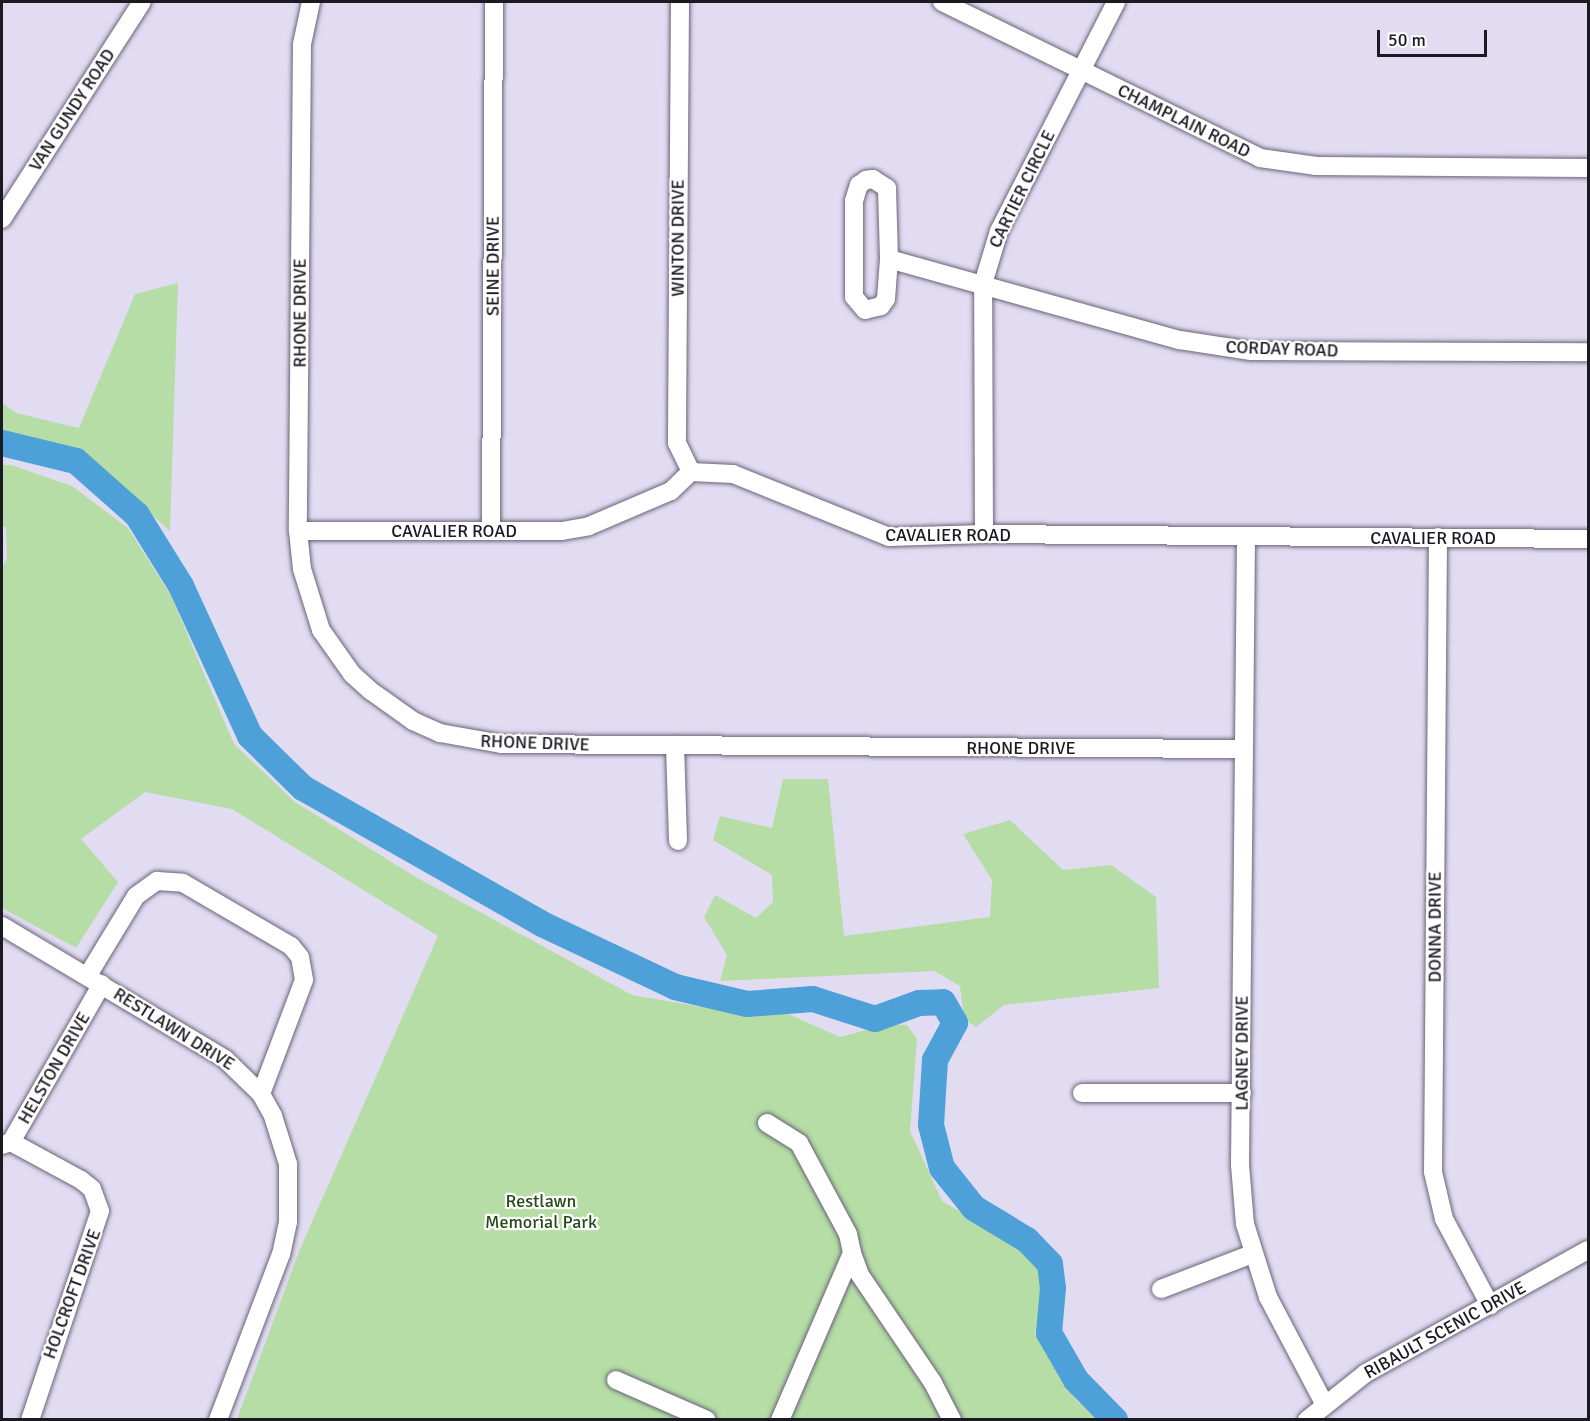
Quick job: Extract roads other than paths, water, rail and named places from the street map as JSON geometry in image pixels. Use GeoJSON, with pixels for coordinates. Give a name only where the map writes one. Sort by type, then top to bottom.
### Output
{"type":"FeatureCollection","features":[{"type":"Feature","properties":{"kind":"street","name":"VAN GUNDY ROAD"},"geometry":{"type":"LineString","coordinates":[[2,219],[142,2]]}},
{"type":"Feature","properties":{"kind":"street","name":"RHONE DRIVE"},"geometry":{"type":"LineString","coordinates":[[311,2],[302,44],[298,531],[302,569],[321,630],[352,674],[413,721],[450,735],[501,744],[1243,749]]}},
{"type":"Feature","properties":{"kind":"street","name":"SEINE DRIVE"},"geometry":{"type":"LineString","coordinates":[[491,531],[494,2]]}},
{"type":"Feature","properties":{"kind":"street","name":"WINTON DRIVE"},"geometry":{"type":"LineString","coordinates":[[680,2],[676,443],[691,472]]}},
{"type":"Feature","properties":{"kind":"street","name":"CHAMPLAIN ROAD"},"geometry":{"type":"LineString","coordinates":[[942,2],[1234,148],[1286,164],[1588,168]]}},
{"type":"Feature","properties":{"kind":"street","name":"CARTIER CIRCLE"},"geometry":{"type":"LineString","coordinates":[[984,534],[983,284],[999,231],[1116,2]]}},
{"type":"Feature","properties":{"kind":"street"},"geometry":{"type":"LineString","coordinates":[[873,179],[887,188],[889,259],[886,299],[881,306],[865,310],[854,297],[854,201],[859,185],[866,180],[873,179]]}},
{"type":"Feature","properties":{"kind":"street","name":"CORDAY ROAD"},"geometry":{"type":"LineString","coordinates":[[889,259],[1180,340],[1233,349],[1588,352]]}},
{"type":"Feature","properties":{"kind":"street","name":"CAVALIER ROAD"},"geometry":{"type":"LineString","coordinates":[[298,531],[562,531],[589,525],[671,492],[691,472],[733,474],[879,536],[984,534],[1246,538],[1588,539]]}},
{"type":"Feature","properties":{"kind":"street","name":"DONNA DRIVE"},"geometry":{"type":"LineString","coordinates":[[1438,537],[1433,1172],[1444,1219],[1490,1305]]}},
{"type":"Feature","properties":{"kind":"street","name":"LAGNEY DRIVE"},"geometry":{"type":"LineString","coordinates":[[1246,538],[1240,1165],[1252,1254],[1268,1297],[1324,1403]]}},
{"type":"Feature","properties":{"kind":"street"},"geometry":{"type":"LineString","coordinates":[[675,745],[678,841]]}},
{"type":"Feature","properties":{"kind":"street","name":"HELSTON DRIVE"},"geometry":{"type":"LineString","coordinates":[[6,1144],[95,980],[136,896],[157,881],[183,883],[291,946],[300,957],[304,980],[261,1094]]}},
{"type":"Feature","properties":{"kind":"street","name":"RESTLAWN DRIVE"},"geometry":{"type":"LineString","coordinates":[[2,927],[201,1041],[244,1074],[261,1094],[273,1116],[288,1164],[288,1222],[281,1254],[218,1419]]}},
{"type":"Feature","properties":{"kind":"street"},"geometry":{"type":"LineString","coordinates":[[1082,1093],[1242,1093]]}},
{"type":"Feature","properties":{"kind":"street"},"geometry":{"type":"LineString","coordinates":[[767,1123],[799,1143],[848,1234],[860,1275],[933,1383],[952,1419]]}},
{"type":"Feature","properties":{"kind":"street","name":"HOLCROFT DRIVE"},"geometry":{"type":"LineString","coordinates":[[6,1144],[81,1180],[92,1189],[100,1211],[30,1419]]}},
{"type":"Feature","properties":{"kind":"street","name":"RIBAULT SCENIC DRIVE"},"geometry":{"type":"LineString","coordinates":[[1308,1419],[1324,1403],[1366,1373],[1588,1250]]}},
{"type":"Feature","properties":{"kind":"street"},"geometry":{"type":"LineString","coordinates":[[780,1419],[827,1303],[852,1252]]}},
{"type":"Feature","properties":{"kind":"street"},"geometry":{"type":"LineString","coordinates":[[1161,1289],[1252,1254]]}},
{"type":"Feature","properties":{"kind":"street"},"geometry":{"type":"LineString","coordinates":[[616,1380],[707,1419]]}},
{"type":"Feature","properties":{"kind":"waterway"},"geometry":{"type":"LineString","coordinates":[[2,443],[76,461],[137,515],[181,586],[250,736],[303,788],[542,924],[675,987],[747,1004],[813,999],[875,1019],[919,1003],[943,1002],[955,1023],[935,1060],[931,1125],[942,1168],[974,1208],[1027,1240],[1050,1264],[1053,1288],[1049,1333],[1076,1380],[1115,1420]]}},
{"type":"Feature","properties":{"kind":"park label","name":"Restlawn Memorial Park"},"geometry":{"type":"Point","coordinates":[541,1212]}}]}
